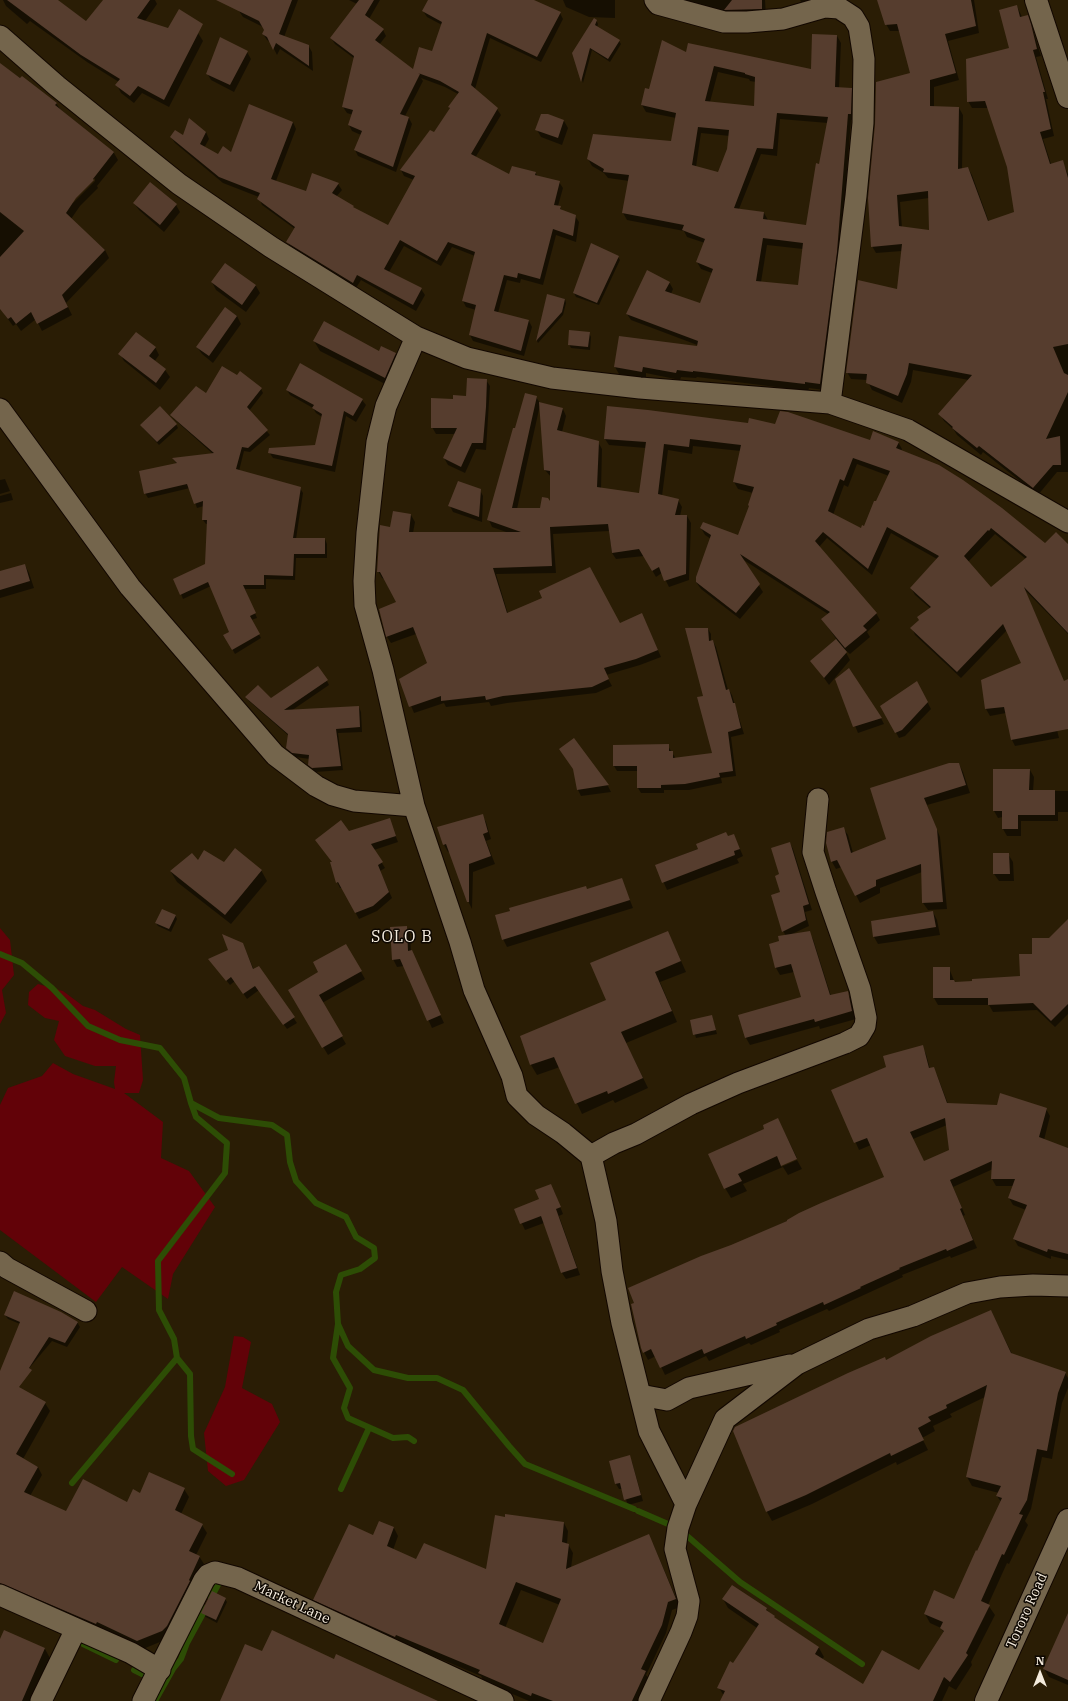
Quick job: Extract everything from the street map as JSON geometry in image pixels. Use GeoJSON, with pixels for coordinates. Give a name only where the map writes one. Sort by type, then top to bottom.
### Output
{"type":"FeatureCollection","features":[{"type":"Feature","properties":{"kind":"main road"},"geometry":{"type":"LineString","coordinates":[[1036,0],[1068,97]]}},
{"type":"Feature","properties":{"kind":"main road","name":"Tororo Road"},"geometry":{"type":"LineString","coordinates":[[986,1701],[1068,1520]]}},
{"type":"Feature","properties":{"kind":"street"},"geometry":{"type":"LineString","coordinates":[[655,0],[658,4],[724,22],[747,22],[783,18],[825,8],[839,8],[853,17],[859,27],[864,59],[863,123],[856,196],[830,403]]}},
{"type":"Feature","properties":{"kind":"street"},"geometry":{"type":"LineString","coordinates":[[0,36],[57,86],[179,184],[271,247],[416,337],[467,358],[552,378],[640,388],[830,403],[908,430],[1068,522]]}},
{"type":"Feature","properties":{"kind":"street"},"geometry":{"type":"LineString","coordinates":[[416,337],[386,406],[377,442],[367,534],[364,581],[365,605],[383,670],[414,806],[460,942],[474,990],[512,1076],[517,1096],[536,1115],[563,1132],[591,1156],[606,1221],[616,1293],[649,1431],[686,1504]]}},
{"type":"Feature","properties":{"kind":"street"},"geometry":{"type":"LineString","coordinates":[[0,409],[130,587],[275,755],[316,786],[333,795],[354,801],[414,806]]}},
{"type":"Feature","properties":{"kind":"street"},"geometry":{"type":"LineString","coordinates":[[591,1156],[614,1143],[636,1134],[691,1104],[738,1084],[846,1043],[859,1036],[863,1031],[866,1018],[860,989],[813,852],[818,799]]}},
{"type":"Feature","properties":{"kind":"street"},"geometry":{"type":"LineString","coordinates":[[0,1262],[6,1268],[86,1311]]}},
{"type":"Feature","properties":{"kind":"street"},"geometry":{"type":"LineString","coordinates":[[649,1701],[687,1616],[689,1601],[675,1549],[678,1528],[686,1504],[725,1419],[797,1364],[869,1329],[912,1316],[967,1293],[1000,1287],[1032,1285],[1068,1286]]}},
{"type":"Feature","properties":{"kind":"street"},"geometry":{"type":"LineString","coordinates":[[640,1395],[667,1400],[689,1388],[797,1364]]}},
{"type":"Feature","properties":{"kind":"street","name":"Market Lane"},"geometry":{"type":"LineString","coordinates":[[143,1701],[160,1670],[204,1580],[208,1575],[215,1572],[238,1578],[503,1701]]}},
{"type":"Feature","properties":{"kind":"street"},"geometry":{"type":"LineString","coordinates":[[0,1595],[130,1653],[160,1670]]}},
{"type":"Feature","properties":{"kind":"street"},"geometry":{"type":"LineString","coordinates":[[41,1701],[76,1629]]}},
{"type":"Feature","properties":{"kind":"shaded area"},"geometry":{"type":"Polygon","coordinates":[[[0,928],[10,940],[14,975],[2,990],[6,1013],[0,1024],[0,928]]]}},
{"type":"Feature","properties":{"kind":"shaded area"},"geometry":{"type":"Polygon","coordinates":[[[38,984],[63,991],[83,1006],[95,1010],[126,1029],[140,1035],[143,1080],[139,1093],[124,1093],[163,1122],[161,1158],[189,1171],[215,1207],[173,1274],[168,1299],[122,1267],[96,1302],[0,1230],[0,1105],[8,1088],[42,1076],[53,1063],[73,1074],[115,1089],[114,1082],[116,1066],[95,1066],[65,1056],[54,1040],[59,1021],[45,1018],[28,1005],[29,992],[38,984]]]}},
{"type":"Feature","properties":{"kind":"shaded area"},"geometry":{"type":"Polygon","coordinates":[[[234,1336],[243,1337],[251,1342],[242,1388],[272,1404],[280,1422],[244,1480],[226,1486],[208,1471],[204,1433],[225,1387],[234,1336]]]}},
{"type":"Feature","properties":{"kind":"building"},"geometry":{"type":"Polygon","coordinates":[[[7,0],[58,0],[86,21],[103,0],[150,0],[137,18],[168,28],[179,9],[203,24],[164,100],[138,86],[130,96],[115,85],[120,79],[81,55],[7,0]]]}},
{"type":"Feature","properties":{"kind":"building"},"geometry":{"type":"Polygon","coordinates":[[[216,0],[292,0],[279,34],[309,45],[309,66],[276,43],[273,50],[267,37],[262,34],[264,30],[259,21],[216,0]]]}},
{"type":"Feature","properties":{"kind":"building"},"geometry":{"type":"Polygon","coordinates":[[[359,0],[374,0],[365,15],[384,29],[375,40],[413,69],[419,47],[432,51],[442,22],[422,11],[428,0],[534,0],[561,12],[537,57],[487,33],[471,85],[498,108],[471,154],[509,174],[512,166],[536,172],[535,175],[560,181],[554,205],[561,206],[560,209],[576,215],[573,236],[553,229],[540,279],[518,273],[517,278],[504,275],[494,311],[529,320],[521,351],[469,335],[476,305],[462,301],[475,252],[448,242],[437,261],[400,240],[384,269],[422,288],[413,305],[357,275],[353,283],[286,242],[295,227],[257,199],[260,193],[219,177],[170,137],[175,130],[183,135],[189,118],[206,132],[200,144],[218,154],[223,146],[231,152],[249,104],[293,122],[271,179],[306,191],[312,173],[339,183],[332,193],[354,206],[353,207],[388,225],[415,176],[400,170],[430,130],[434,132],[450,108],[448,107],[459,92],[440,81],[418,73],[420,74],[400,114],[409,117],[393,167],[354,150],[362,131],[348,125],[353,110],[342,107],[354,56],[330,38],[359,0]]]}},
{"type":"Feature","properties":{"kind":"building"},"geometry":{"type":"Polygon","coordinates":[[[732,0],[762,0],[762,9],[724,10],[732,0]]]}},
{"type":"Feature","properties":{"kind":"building"},"geometry":{"type":"Polygon","coordinates":[[[877,0],[971,0],[976,26],[945,34],[956,73],[930,80],[930,106],[959,107],[958,169],[968,167],[988,221],[1014,212],[1007,167],[985,101],[967,102],[966,59],[1009,48],[999,10],[1017,5],[1020,17],[1028,15],[1031,24],[1037,49],[1033,50],[1045,92],[1043,92],[1051,129],[1040,132],[1050,164],[1063,160],[1068,178],[1068,344],[1053,347],[1064,373],[1068,375],[1068,392],[1046,439],[1060,436],[1061,465],[1053,465],[1033,488],[979,446],[977,448],[952,428],[953,427],[938,414],[972,375],[909,363],[907,374],[898,396],[866,383],[867,374],[846,373],[858,280],[897,289],[902,244],[871,247],[868,198],[875,124],[876,82],[910,73],[897,24],[885,25],[877,0]],[[928,191],[897,195],[899,226],[929,230],[928,191]]]}},
{"type":"Feature","properties":{"kind":"building"},"geometry":{"type":"Polygon","coordinates":[[[594,18],[597,20],[595,25],[620,40],[608,59],[590,48],[581,82],[572,53],[594,18]]]}},
{"type":"Feature","properties":{"kind":"building"},"geometry":{"type":"Polygon","coordinates":[[[812,34],[837,35],[835,87],[852,88],[851,114],[848,114],[837,252],[820,384],[805,382],[805,384],[693,371],[677,370],[676,373],[643,367],[642,372],[614,367],[619,336],[697,346],[698,341],[626,314],[647,270],[670,282],[665,291],[700,303],[713,269],[696,262],[705,239],[682,230],[684,225],[622,213],[629,175],[603,172],[604,169],[587,159],[593,134],[671,141],[676,113],[641,105],[645,88],[649,89],[662,40],[686,52],[688,43],[811,69],[812,34]],[[714,66],[705,101],[754,106],[755,77],[745,73],[714,66]],[[777,113],[773,149],[757,148],[734,208],[764,212],[763,219],[806,225],[816,163],[819,164],[828,117],[777,113]],[[698,127],[692,165],[718,172],[727,149],[729,130],[698,127]],[[763,238],[756,281],[798,285],[803,243],[763,238]]]}},
{"type":"Feature","properties":{"kind":"building"},"geometry":{"type":"Polygon","coordinates":[[[220,37],[248,51],[230,85],[206,74],[220,37]]]}},
{"type":"Feature","properties":{"kind":"building"},"geometry":{"type":"Polygon","coordinates":[[[0,63],[20,78],[22,76],[57,103],[55,105],[114,152],[93,179],[94,180],[76,198],[66,213],[105,250],[62,295],[68,307],[37,324],[31,312],[16,324],[11,317],[8,319],[0,309],[0,257],[24,231],[0,212],[0,63]]]}},
{"type":"Feature","properties":{"kind":"building"},"geometry":{"type":"Polygon","coordinates":[[[541,114],[548,114],[564,120],[558,138],[535,130],[541,114]]]}},
{"type":"Feature","properties":{"kind":"building"},"geometry":{"type":"Polygon","coordinates":[[[150,182],[177,204],[160,225],[133,203],[150,182]]]}},
{"type":"Feature","properties":{"kind":"building"},"geometry":{"type":"Polygon","coordinates":[[[591,243],[619,256],[597,303],[573,293],[591,243]]]}},
{"type":"Feature","properties":{"kind":"building"},"geometry":{"type":"Polygon","coordinates":[[[225,263],[256,285],[242,305],[211,282],[225,263]]]}},
{"type":"Feature","properties":{"kind":"building"},"geometry":{"type":"Polygon","coordinates":[[[547,294],[565,299],[562,312],[536,341],[547,294]]]}},
{"type":"Feature","properties":{"kind":"building"},"geometry":{"type":"Polygon","coordinates":[[[225,307],[237,316],[209,356],[196,347],[225,307]]]}},
{"type":"Feature","properties":{"kind":"building"},"geometry":{"type":"Polygon","coordinates":[[[324,321],[379,351],[381,346],[396,353],[385,378],[313,341],[324,321]]]}},
{"type":"Feature","properties":{"kind":"building"},"geometry":{"type":"Polygon","coordinates":[[[569,330],[590,332],[588,347],[568,345],[569,330]]]}},
{"type":"Feature","properties":{"kind":"building"},"geometry":{"type":"Polygon","coordinates":[[[136,332],[156,347],[149,356],[166,369],[156,383],[118,354],[136,332]]]}},
{"type":"Feature","properties":{"kind":"building"},"geometry":{"type":"Polygon","coordinates":[[[300,363],[363,399],[353,416],[344,411],[332,466],[268,453],[269,448],[315,445],[322,414],[312,408],[314,405],[286,390],[300,363]]]}},
{"type":"Feature","properties":{"kind":"building"},"geometry":{"type":"Polygon","coordinates":[[[222,366],[237,375],[240,371],[262,388],[247,407],[268,430],[248,448],[242,447],[236,469],[301,487],[293,538],[325,538],[325,554],[294,554],[293,576],[264,575],[264,585],[243,585],[256,613],[250,616],[260,634],[232,650],[223,635],[229,632],[208,582],[180,595],[173,579],[205,564],[207,520],[202,520],[203,501],[194,504],[187,484],[144,494],[139,471],[177,463],[172,458],[214,453],[170,415],[196,386],[206,393],[222,366]]]}},
{"type":"Feature","properties":{"kind":"building"},"geometry":{"type":"Polygon","coordinates":[[[467,378],[487,379],[486,407],[483,443],[472,443],[461,467],[443,458],[457,428],[431,428],[431,398],[453,399],[453,395],[466,396],[467,378]]]}},
{"type":"Feature","properties":{"kind":"building"},"geometry":{"type":"Polygon","coordinates":[[[525,393],[537,396],[512,508],[540,508],[542,497],[548,498],[550,501],[550,471],[544,470],[539,402],[563,408],[557,430],[599,441],[597,487],[639,493],[646,442],[604,439],[607,406],[748,423],[749,418],[775,424],[780,411],[788,412],[870,440],[873,431],[899,442],[896,448],[939,465],[963,480],[1002,508],[1045,543],[1056,532],[1068,544],[1068,633],[1024,587],[1064,681],[1068,679],[1068,729],[1011,740],[1004,707],[985,709],[981,680],[1021,663],[1003,624],[957,672],[910,628],[919,620],[917,617],[931,607],[910,588],[939,556],[887,527],[868,569],[823,532],[815,541],[877,613],[863,626],[867,630],[845,648],[821,619],[830,612],[740,554],[760,584],[736,613],[696,582],[696,577],[711,535],[700,528],[703,522],[738,535],[749,506],[748,505],[754,487],[733,482],[741,445],[690,439],[689,447],[664,444],[658,494],[679,499],[675,515],[687,515],[686,574],[664,581],[659,567],[652,571],[639,549],[612,553],[608,524],[550,527],[552,566],[493,568],[507,613],[542,598],[539,591],[590,567],[620,623],[642,613],[658,650],[636,659],[604,668],[609,679],[592,687],[503,696],[486,700],[485,696],[441,701],[441,696],[409,707],[399,679],[427,663],[413,627],[386,637],[379,609],[396,602],[380,572],[377,572],[380,525],[390,527],[393,511],[411,514],[409,532],[521,532],[487,520],[513,428],[515,428],[525,393]],[[853,458],[844,481],[840,479],[828,511],[861,528],[862,525],[864,526],[874,501],[876,501],[890,471],[853,458]],[[991,528],[964,556],[991,587],[1027,557],[991,528]]]}},
{"type":"Feature","properties":{"kind":"building"},"geometry":{"type":"Polygon","coordinates":[[[160,406],[177,424],[157,442],[140,425],[160,406]]]}},
{"type":"Feature","properties":{"kind":"building"},"geometry":{"type":"Polygon","coordinates":[[[458,481],[481,489],[479,517],[448,506],[458,481]]]}},
{"type":"Feature","properties":{"kind":"building"},"geometry":{"type":"Polygon","coordinates":[[[25,564],[30,581],[0,590],[0,571],[25,564]]]}},
{"type":"Feature","properties":{"kind":"building"},"geometry":{"type":"Polygon","coordinates":[[[685,628],[708,628],[709,641],[713,640],[726,690],[729,689],[733,703],[735,703],[741,728],[728,732],[733,771],[719,773],[720,777],[685,784],[661,785],[661,788],[637,788],[637,766],[613,766],[613,745],[669,744],[669,751],[673,751],[673,758],[712,753],[697,697],[703,696],[685,628]]]}},
{"type":"Feature","properties":{"kind":"building"},"geometry":{"type":"Polygon","coordinates":[[[836,639],[847,652],[824,678],[810,661],[836,639]]]}},
{"type":"Feature","properties":{"kind":"building"},"geometry":{"type":"Polygon","coordinates":[[[318,666],[328,680],[284,710],[359,706],[360,727],[336,729],[341,766],[312,768],[308,765],[309,755],[292,753],[286,748],[288,734],[245,697],[258,685],[271,698],[318,666]]]}},
{"type":"Feature","properties":{"kind":"building"},"geometry":{"type":"Polygon","coordinates":[[[849,668],[882,718],[853,727],[835,679],[849,668]]]}},
{"type":"Feature","properties":{"kind":"building"},"geometry":{"type":"Polygon","coordinates":[[[917,681],[928,702],[902,730],[895,733],[880,706],[917,681]]]}},
{"type":"Feature","properties":{"kind":"building"},"geometry":{"type":"Polygon","coordinates":[[[574,738],[609,785],[577,790],[573,769],[559,749],[574,738]]]}},
{"type":"Feature","properties":{"kind":"building"},"geometry":{"type":"Polygon","coordinates":[[[949,763],[959,763],[966,785],[924,798],[937,829],[943,902],[922,903],[921,864],[876,880],[876,886],[855,896],[837,860],[831,862],[826,843],[827,832],[844,827],[851,853],[886,839],[870,788],[949,763]]]}},
{"type":"Feature","properties":{"kind":"building"},"geometry":{"type":"Polygon","coordinates":[[[993,769],[1030,769],[1029,790],[1055,790],[1055,815],[1018,815],[1018,829],[1002,829],[1002,811],[993,811],[993,769]]]}},
{"type":"Feature","properties":{"kind":"building"},"geometry":{"type":"Polygon","coordinates":[[[483,814],[488,832],[483,834],[491,856],[469,864],[469,902],[467,902],[446,844],[443,845],[437,827],[483,814]]]}},
{"type":"Feature","properties":{"kind":"building"},"geometry":{"type":"Polygon","coordinates":[[[390,818],[396,836],[371,844],[383,862],[378,865],[389,892],[373,906],[355,913],[338,882],[336,883],[330,862],[332,862],[315,840],[341,820],[349,831],[390,818]]]}},
{"type":"Feature","properties":{"kind":"building"},"geometry":{"type":"Polygon","coordinates":[[[726,832],[728,836],[734,834],[740,849],[734,851],[735,855],[662,883],[655,865],[698,849],[696,844],[726,832]]]}},
{"type":"Feature","properties":{"kind":"building"},"geometry":{"type":"Polygon","coordinates":[[[790,842],[809,904],[803,906],[806,920],[782,932],[771,895],[780,892],[775,876],[779,874],[771,848],[790,842]]]}},
{"type":"Feature","properties":{"kind":"building"},"geometry":{"type":"Polygon","coordinates":[[[235,848],[262,870],[225,915],[170,871],[192,853],[198,860],[204,850],[224,862],[235,848]]]}},
{"type":"Feature","properties":{"kind":"building"},"geometry":{"type":"Polygon","coordinates":[[[993,853],[1009,853],[1010,874],[993,874],[993,853]]]}},
{"type":"Feature","properties":{"kind":"building"},"geometry":{"type":"Polygon","coordinates":[[[622,878],[630,900],[502,940],[495,915],[510,911],[509,908],[586,886],[587,889],[622,878]]]}},
{"type":"Feature","properties":{"kind":"building"},"geometry":{"type":"Polygon","coordinates":[[[162,909],[176,915],[169,929],[155,923],[162,909]]]}},
{"type":"Feature","properties":{"kind":"building"},"geometry":{"type":"Polygon","coordinates":[[[933,911],[936,927],[873,937],[871,921],[933,911]]]}},
{"type":"Feature","properties":{"kind":"building"},"geometry":{"type":"Polygon","coordinates":[[[1068,919],[1068,1004],[1051,1021],[1033,1003],[988,1005],[988,998],[933,998],[933,967],[950,967],[950,980],[954,980],[955,982],[972,981],[972,979],[1020,976],[1019,954],[1032,954],[1032,938],[1049,938],[1068,919]]]}},
{"type":"Feature","properties":{"kind":"building"},"geometry":{"type":"Polygon","coordinates":[[[407,926],[408,951],[412,950],[441,1015],[427,1021],[400,959],[392,960],[390,927],[407,926]]]}},
{"type":"Feature","properties":{"kind":"building"},"geometry":{"type":"Polygon","coordinates":[[[668,931],[681,961],[655,972],[672,1011],[621,1032],[643,1078],[608,1094],[607,1091],[575,1104],[554,1057],[530,1065],[520,1036],[606,1000],[590,963],[668,931]]]}},
{"type":"Feature","properties":{"kind":"building"},"geometry":{"type":"Polygon","coordinates":[[[810,931],[830,995],[848,991],[852,1011],[815,1022],[814,1019],[745,1038],[738,1015],[801,997],[791,964],[775,968],[769,944],[779,941],[778,936],[810,931]]]}},
{"type":"Feature","properties":{"kind":"building"},"geometry":{"type":"Polygon","coordinates":[[[222,934],[243,943],[253,969],[259,966],[295,1017],[283,1025],[255,986],[243,994],[231,977],[226,981],[208,959],[228,950],[222,934]]]}},
{"type":"Feature","properties":{"kind":"building"},"geometry":{"type":"Polygon","coordinates":[[[346,944],[362,971],[319,995],[343,1036],[322,1048],[288,990],[318,972],[313,962],[346,944]]]}},
{"type":"Feature","properties":{"kind":"building"},"geometry":{"type":"Polygon","coordinates":[[[712,1015],[716,1030],[693,1035],[690,1020],[712,1015]]]}},
{"type":"Feature","properties":{"kind":"building"},"geometry":{"type":"Polygon","coordinates":[[[923,1045],[929,1068],[934,1067],[947,1103],[997,1105],[1000,1093],[1047,1108],[1039,1137],[1068,1148],[1068,1254],[1048,1249],[1047,1252],[1013,1239],[1027,1205],[1008,1198],[1015,1179],[991,1179],[992,1161],[950,1180],[973,1240],[899,1268],[900,1269],[860,1287],[861,1288],[824,1305],[823,1302],[776,1323],[777,1325],[746,1339],[745,1336],[704,1354],[702,1349],[660,1368],[651,1349],[643,1353],[641,1348],[631,1304],[634,1303],[628,1288],[787,1221],[799,1213],[821,1203],[884,1177],[867,1138],[854,1143],[831,1090],[886,1067],[883,1056],[923,1045]],[[945,1118],[910,1132],[924,1161],[949,1150],[945,1118]]]}},
{"type":"Feature","properties":{"kind":"building"},"geometry":{"type":"Polygon","coordinates":[[[778,1118],[797,1159],[781,1166],[777,1156],[738,1174],[742,1181],[724,1189],[708,1154],[764,1129],[763,1125],[778,1118]]]}},
{"type":"Feature","properties":{"kind":"building"},"geometry":{"type":"Polygon","coordinates":[[[551,1184],[561,1207],[556,1209],[577,1268],[561,1273],[541,1216],[520,1224],[514,1209],[539,1199],[535,1190],[551,1184]]]}},
{"type":"Feature","properties":{"kind":"building"},"geometry":{"type":"Polygon","coordinates":[[[14,1291],[61,1312],[78,1322],[65,1343],[49,1337],[29,1368],[32,1370],[19,1387],[46,1402],[16,1454],[38,1467],[24,1492],[66,1511],[83,1479],[127,1502],[133,1489],[140,1493],[149,1472],[185,1488],[175,1510],[203,1524],[189,1551],[200,1556],[189,1580],[190,1581],[167,1626],[162,1631],[137,1641],[97,1622],[96,1624],[0,1583],[0,1371],[20,1322],[4,1315],[14,1291]]]}},
{"type":"Feature","properties":{"kind":"building"},"geometry":{"type":"Polygon","coordinates":[[[991,1310],[1011,1353],[1066,1372],[1058,1393],[1047,1451],[1037,1449],[1027,1500],[1019,1514],[1023,1515],[1004,1555],[1002,1554],[981,1601],[990,1605],[966,1653],[968,1655],[950,1682],[944,1677],[933,1701],[720,1701],[725,1691],[717,1688],[730,1661],[733,1663],[759,1624],[722,1599],[732,1585],[767,1608],[766,1610],[775,1616],[774,1617],[819,1647],[815,1654],[863,1684],[882,1650],[919,1670],[944,1631],[940,1628],[943,1622],[924,1614],[934,1590],[954,1599],[1002,1498],[996,1496],[1001,1486],[966,1477],[987,1385],[946,1405],[947,1408],[928,1417],[931,1421],[918,1428],[924,1440],[891,1456],[890,1453],[806,1495],[766,1512],[733,1431],[735,1427],[848,1373],[885,1357],[886,1360],[931,1336],[991,1310]]]}},
{"type":"Feature","properties":{"kind":"building"},"geometry":{"type":"Polygon","coordinates":[[[630,1455],[641,1495],[624,1500],[620,1483],[615,1484],[609,1461],[630,1455]]]}},
{"type":"Feature","properties":{"kind":"building"},"geometry":{"type":"Polygon","coordinates":[[[505,1514],[564,1522],[562,1542],[569,1544],[566,1569],[649,1534],[676,1599],[668,1602],[662,1625],[641,1669],[646,1671],[632,1701],[553,1701],[532,1693],[531,1696],[478,1673],[480,1670],[396,1635],[395,1637],[313,1600],[349,1524],[373,1535],[379,1521],[394,1527],[387,1546],[416,1559],[424,1543],[486,1569],[495,1515],[505,1517],[505,1514]],[[516,1582],[499,1624],[543,1643],[561,1599],[516,1582]]]}},
{"type":"Feature","properties":{"kind":"building"},"geometry":{"type":"Polygon","coordinates":[[[212,1591],[226,1598],[216,1620],[201,1613],[212,1591]]]}},
{"type":"Feature","properties":{"kind":"building"},"geometry":{"type":"Polygon","coordinates":[[[1068,1613],[1068,1680],[1043,1669],[1068,1613]]]}},
{"type":"Feature","properties":{"kind":"building"},"geometry":{"type":"Polygon","coordinates":[[[4,1630],[45,1648],[22,1701],[0,1701],[0,1639],[4,1630]]]}},
{"type":"Feature","properties":{"kind":"building"},"geometry":{"type":"Polygon","coordinates":[[[272,1630],[334,1659],[336,1654],[438,1701],[220,1701],[245,1644],[262,1651],[272,1630]]]}},
{"type":"Feature","properties":{"kind":"waterway"},"geometry":{"type":"LineString","coordinates":[[0,954],[22,963],[52,988],[88,1026],[120,1040],[160,1048],[184,1078],[191,1103],[219,1118],[272,1125],[287,1135],[290,1162],[296,1181],[316,1203],[346,1217],[356,1237],[374,1248],[375,1258],[360,1269],[341,1275],[336,1292],[338,1324],[348,1346],[374,1370],[408,1378],[437,1378],[463,1390],[525,1464],[634,1509]]}},
{"type":"Feature","properties":{"kind":"waterway"},"geometry":{"type":"LineString","coordinates":[[191,1103],[196,1117],[227,1143],[225,1173],[158,1261],[159,1310],[174,1339],[177,1358],[190,1374],[191,1436],[193,1449],[232,1474]]}},
{"type":"Feature","properties":{"kind":"waterway"},"geometry":{"type":"LineString","coordinates":[[338,1324],[333,1358],[350,1388],[344,1408],[348,1418],[393,1438],[408,1437],[414,1441]]}},
{"type":"Feature","properties":{"kind":"waterway"},"geometry":{"type":"LineString","coordinates":[[72,1483],[177,1358]]}},
{"type":"Feature","properties":{"kind":"waterway"},"geometry":{"type":"LineString","coordinates":[[341,1489],[369,1428]]}},
{"type":"Feature","properties":{"kind":"waterway"},"geometry":{"type":"LineString","coordinates":[[638,1511],[668,1524]]}},
{"type":"Feature","properties":{"kind":"waterway"},"geometry":{"type":"LineString","coordinates":[[686,1535],[740,1582],[862,1664]]}},
{"type":"Feature","properties":{"kind":"waterway"},"geometry":{"type":"LineString","coordinates":[[211,1598],[220,1581]]}},
{"type":"Feature","properties":{"kind":"waterway"},"geometry":{"type":"LineString","coordinates":[[155,1701],[173,1669],[181,1659],[187,1643],[206,1608]]}},
{"type":"Feature","properties":{"kind":"waterway"},"geometry":{"type":"LineString","coordinates":[[83,1644],[116,1660]]}},
{"type":"Feature","properties":{"kind":"waterway"},"geometry":{"type":"LineString","coordinates":[[134,1670],[148,1677]]}},
{"type":"Feature","properties":{"kind":"district","name":"SOLO B"},"geometry":{"type":"Point","coordinates":[402,937]}}]}
